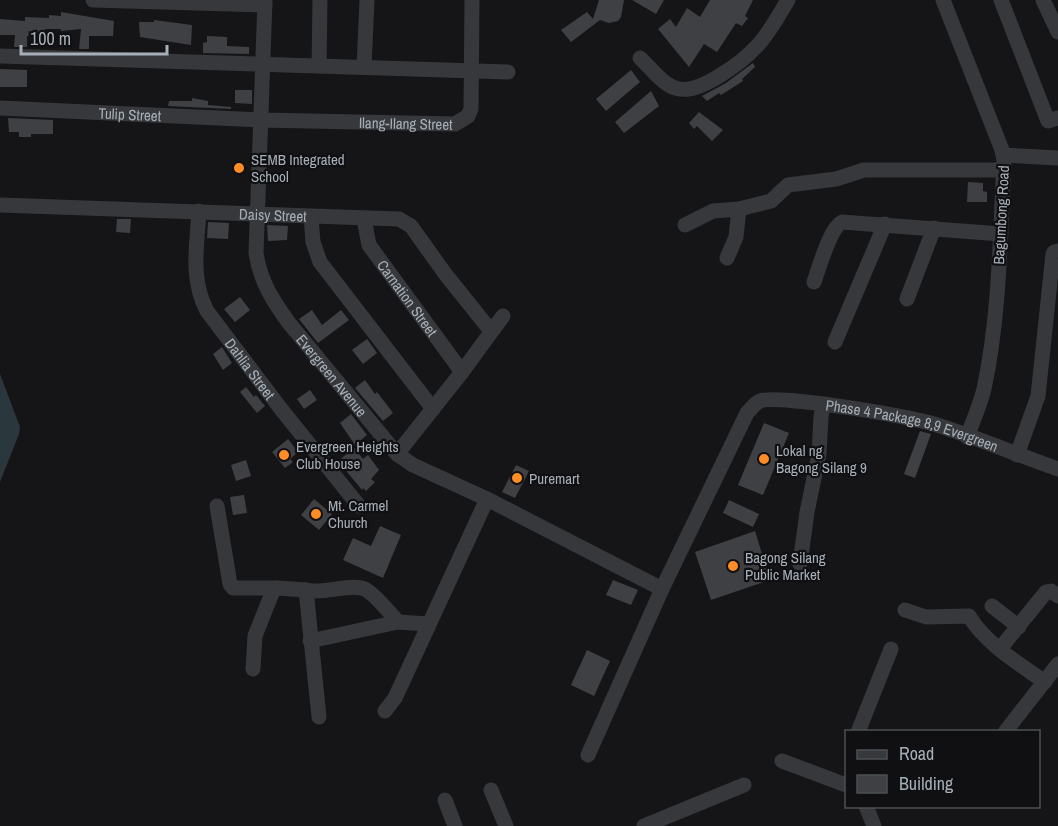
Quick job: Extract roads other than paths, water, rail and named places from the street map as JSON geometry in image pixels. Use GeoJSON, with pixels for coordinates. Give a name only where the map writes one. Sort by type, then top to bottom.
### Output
{"type":"FeatureCollection","features":[{"type":"Feature","properties":{"kind":"street"},"geometry":{"type":"LineString","coordinates":[[93,0],[265,3]]}},
{"type":"Feature","properties":{"kind":"street"},"geometry":{"type":"LineString","coordinates":[[319,66],[320,0]]}},
{"type":"Feature","properties":{"kind":"street"},"geometry":{"type":"LineString","coordinates":[[364,68],[368,0]]}},
{"type":"Feature","properties":{"kind":"street","name":"Ilang-Ilang Street"},"geometry":{"type":"LineString","coordinates":[[261,120],[455,124],[468,116],[471,109],[472,0]]}},
{"type":"Feature","properties":{"kind":"street"},"geometry":{"type":"LineString","coordinates":[[640,58],[668,85],[679,89],[699,87],[737,63],[756,47],[788,0]]}},
{"type":"Feature","properties":{"kind":"street","name":"Bagumbong Road"},"geometry":{"type":"LineString","coordinates":[[943,0],[1003,162],[1001,234],[994,332],[983,391],[967,437]]}},
{"type":"Feature","properties":{"kind":"street"},"geometry":{"type":"LineString","coordinates":[[1001,0],[1048,122],[1058,118]]}},
{"type":"Feature","properties":{"kind":"street"},"geometry":{"type":"LineString","coordinates":[[1043,0],[1058,32]]}},
{"type":"Feature","properties":{"kind":"street","name":"Evergreen Avenue"},"geometry":{"type":"LineString","coordinates":[[265,3],[256,254],[258,268],[273,302],[397,454],[413,465],[487,499],[662,589]]}},
{"type":"Feature","properties":{"kind":"street"},"geometry":{"type":"LineString","coordinates":[[0,56],[508,72]]}},
{"type":"Feature","properties":{"kind":"street","name":"Tulip Street"},"geometry":{"type":"LineString","coordinates":[[0,108],[261,120]]}},
{"type":"Feature","properties":{"kind":"street"},"geometry":{"type":"LineString","coordinates":[[685,225],[713,212],[739,209],[771,201],[788,185],[836,178],[864,170],[1058,158]]}},
{"type":"Feature","properties":{"kind":"street","name":"Daisy Street"},"geometry":{"type":"LineString","coordinates":[[0,205],[399,219],[411,226],[446,275],[491,331]]}},
{"type":"Feature","properties":{"kind":"street"},"geometry":{"type":"LineString","coordinates":[[727,258],[736,237],[739,209]]}},
{"type":"Feature","properties":{"kind":"street","name":"Dahlia Street"},"geometry":{"type":"LineString","coordinates":[[199,211],[195,280],[199,297],[281,410],[359,506]]}},
{"type":"Feature","properties":{"kind":"street"},"geometry":{"type":"LineString","coordinates":[[311,217],[313,242],[320,262],[433,408]]}},
{"type":"Feature","properties":{"kind":"street","name":"Carnation Street"},"geometry":{"type":"LineString","coordinates":[[364,219],[369,245],[462,372]]}},
{"type":"Feature","properties":{"kind":"street"},"geometry":{"type":"LineString","coordinates":[[814,282],[838,224],[842,222],[1001,234]]}},
{"type":"Feature","properties":{"kind":"street"},"geometry":{"type":"LineString","coordinates":[[835,342],[885,224]]}},
{"type":"Feature","properties":{"kind":"street"},"geometry":{"type":"LineString","coordinates":[[907,299],[934,228]]}},
{"type":"Feature","properties":{"kind":"street"},"geometry":{"type":"LineString","coordinates":[[1017,455],[1038,396],[1052,340],[1053,254],[1058,251]]}},
{"type":"Feature","properties":{"kind":"street"},"geometry":{"type":"LineString","coordinates":[[397,454],[462,372],[502,316]]}},
{"type":"Feature","properties":{"kind":"street","name":"Phase 4 Package 8,9 Evergreen"},"geometry":{"type":"LineString","coordinates":[[662,589],[747,413],[762,400],[823,405],[911,418],[937,425],[1058,469]]}},
{"type":"Feature","properties":{"kind":"street"},"geometry":{"type":"LineString","coordinates":[[800,564],[807,512],[819,454],[823,405]]}},
{"type":"Feature","properties":{"kind":"street"},"geometry":{"type":"LineString","coordinates":[[385,711],[395,698],[487,499]]}},
{"type":"Feature","properties":{"kind":"street"},"geometry":{"type":"LineString","coordinates":[[217,506],[230,584],[233,588],[300,588],[316,592],[361,588],[376,598],[398,622]]}},
{"type":"Feature","properties":{"kind":"street"},"geometry":{"type":"LineString","coordinates":[[252,669],[255,636],[272,592],[277,588]]}},
{"type":"Feature","properties":{"kind":"street"},"geometry":{"type":"LineString","coordinates":[[588,755],[662,589]]}},
{"type":"Feature","properties":{"kind":"street"},"geometry":{"type":"LineString","coordinates":[[306,590],[319,717]]}},
{"type":"Feature","properties":{"kind":"street"},"geometry":{"type":"LineString","coordinates":[[1001,649],[1046,592],[1052,591],[1058,596]]}},
{"type":"Feature","properties":{"kind":"street"},"geometry":{"type":"LineString","coordinates":[[992,606],[1019,627]]}},
{"type":"Feature","properties":{"kind":"street"},"geometry":{"type":"LineString","coordinates":[[905,610],[927,616],[969,616],[976,629],[1045,682]]}},
{"type":"Feature","properties":{"kind":"street"},"geometry":{"type":"LineString","coordinates":[[310,641],[398,622],[428,624]]}},
{"type":"Feature","properties":{"kind":"street"},"geometry":{"type":"LineString","coordinates":[[859,730],[891,649]]}},
{"type":"Feature","properties":{"kind":"street"},"geometry":{"type":"LineString","coordinates":[[1007,730],[1058,664]]}},
{"type":"Feature","properties":{"kind":"street"},"geometry":{"type":"LineString","coordinates":[[782,761],[845,785]]}},
{"type":"Feature","properties":{"kind":"street"},"geometry":{"type":"LineString","coordinates":[[644,826],[744,785]]}},
{"type":"Feature","properties":{"kind":"street"},"geometry":{"type":"LineString","coordinates":[[491,790],[506,826]]}},
{"type":"Feature","properties":{"kind":"street"},"geometry":{"type":"LineString","coordinates":[[445,800],[455,826]]}},
{"type":"Feature","properties":{"kind":"street"},"geometry":{"type":"LineString","coordinates":[[866,808],[874,826]]}},
{"type":"Feature","properties":{"kind":"place","name":"SEMB Integrated School"},"geometry":{"type":"Point","coordinates":[239,168]}},
{"type":"Feature","properties":{"kind":"place","name":"Evergreen Heights Club House"},"geometry":{"type":"Point","coordinates":[284,455]}},
{"type":"Feature","properties":{"kind":"place","name":"Lokal ng Bagong Silang 9"},"geometry":{"type":"Point","coordinates":[764,459]}},
{"type":"Feature","properties":{"kind":"place","name":"Puremart"},"geometry":{"type":"Point","coordinates":[517,478]}},
{"type":"Feature","properties":{"kind":"place","name":"Mt. Carmel Church"},"geometry":{"type":"Point","coordinates":[316,514]}},
{"type":"Feature","properties":{"kind":"place","name":"Bagong Silang Public Market"},"geometry":{"type":"Point","coordinates":[733,566]}}]}
